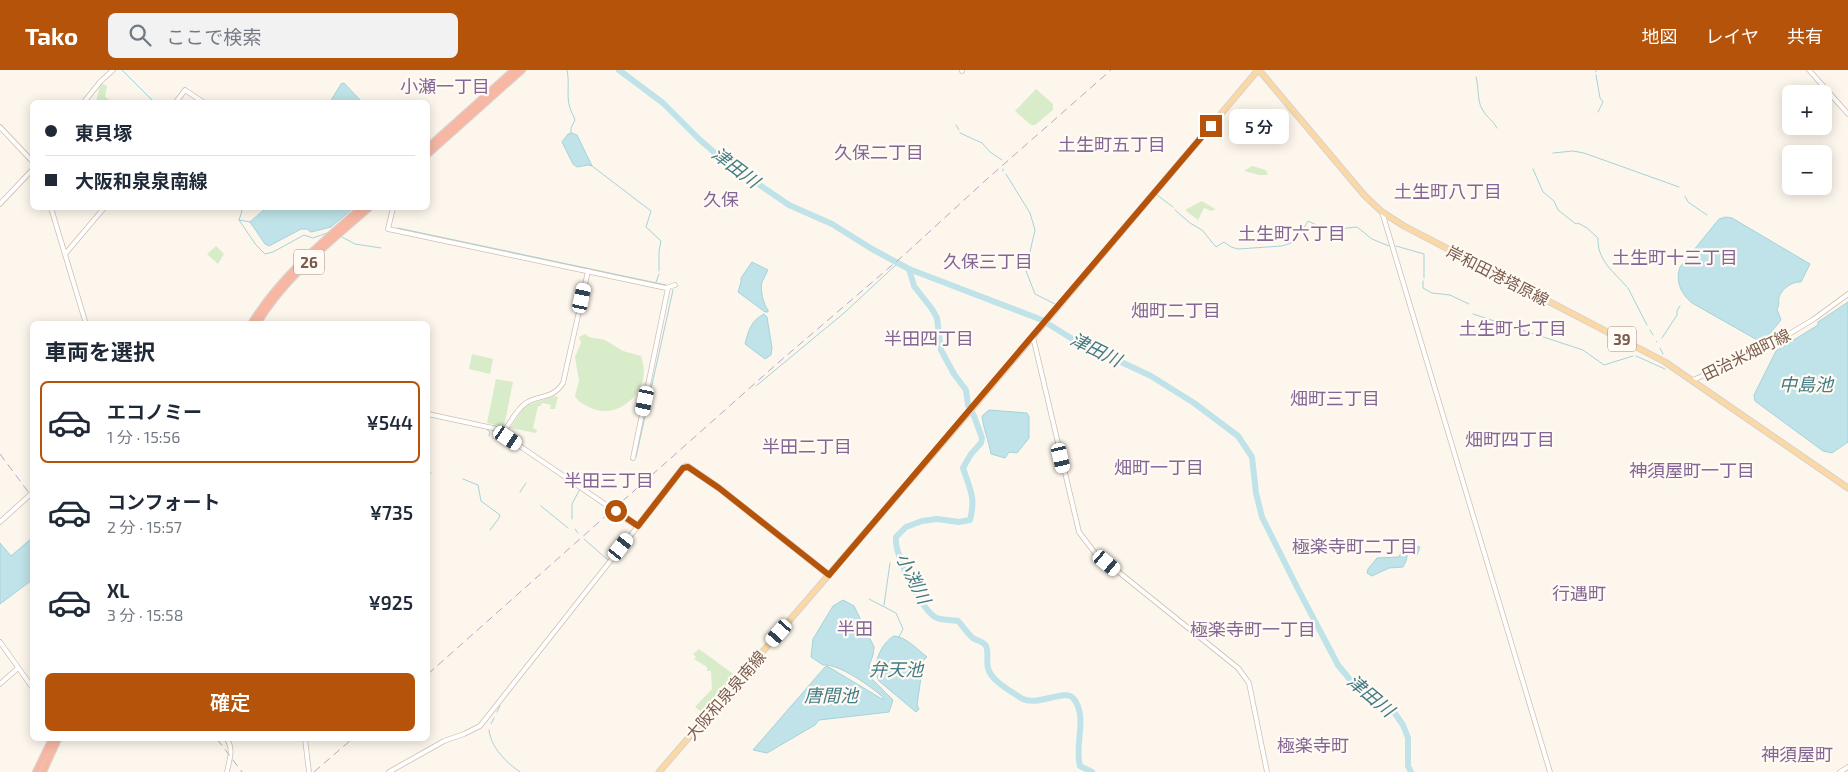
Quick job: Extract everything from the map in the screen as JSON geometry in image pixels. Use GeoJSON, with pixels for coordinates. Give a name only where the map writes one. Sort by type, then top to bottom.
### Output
{"type":"FeatureCollection","features":[{"type":"Feature","properties":{"kind":"highway"},"geometry":{"type":"LineString","coordinates":[[430,145],[514,70]]}},
{"type":"Feature","properties":{"kind":"highway"},"geometry":{"type":"LineString","coordinates":[[430,152],[522,70]]}},
{"type":"Feature","properties":{"kind":"highway","name":"26"},"geometry":{"type":"LineString","coordinates":[[253,321],[270,296],[290,273],[359,210]]}},
{"type":"Feature","properties":{"kind":"highway","name":"26"},"geometry":{"type":"LineString","coordinates":[[259,321],[273,300],[292,278],[367,210]]}},
{"type":"Feature","properties":{"kind":"highway"},"geometry":{"type":"LineString","coordinates":[[36,772],[51,741]]}},
{"type":"Feature","properties":{"kind":"highway"},"geometry":{"type":"LineString","coordinates":[[43,772],[57,741]]}},
{"type":"Feature","properties":{"kind":"main road","name":"岸和田港塔原線"},"geometry":{"type":"LineString","coordinates":[[1258,70],[1362,192],[1382,212],[1404,226],[1638,347],[1693,380],[1848,488]]}},
{"type":"Feature","properties":{"kind":"main road","name":"大阪和泉泉南線"},"geometry":{"type":"LineString","coordinates":[[659,772],[975,405],[1258,70]]}},
{"type":"Feature","properties":{"kind":"main road"},"geometry":{"type":"LineString","coordinates":[[621,515],[638,526],[683,468],[688,467],[719,488],[829,575]]}},
{"type":"Feature","properties":{"kind":"street"},"geometry":{"type":"LineString","coordinates":[[86,100],[100,82],[113,70]]}},
{"type":"Feature","properties":{"kind":"street"},"geometry":{"type":"LineString","coordinates":[[1810,70],[1848,114]]}},
{"type":"Feature","properties":{"kind":"street"},"geometry":{"type":"LineString","coordinates":[[178,100],[185,90],[200,100]]}},
{"type":"Feature","properties":{"kind":"street"},"geometry":{"type":"LineString","coordinates":[[0,126],[30,159]]}},
{"type":"Feature","properties":{"kind":"street"},"geometry":{"type":"LineString","coordinates":[[0,204],[30,172]]}},
{"type":"Feature","properties":{"kind":"street"},"geometry":{"type":"LineString","coordinates":[[53,210],[85,321]]}},
{"type":"Feature","properties":{"kind":"street"},"geometry":{"type":"LineString","coordinates":[[66,253],[102,210]]}},
{"type":"Feature","properties":{"kind":"street"},"geometry":{"type":"LineString","coordinates":[[393,210],[388,229],[668,288],[675,285]]}},
{"type":"Feature","properties":{"kind":"street"},"geometry":{"type":"LineString","coordinates":[[1382,212],[1550,772]]}},
{"type":"Feature","properties":{"kind":"street"},"geometry":{"type":"LineString","coordinates":[[504,431],[523,405],[532,400],[554,394],[563,383],[588,272]]}},
{"type":"Feature","properties":{"kind":"street"},"geometry":{"type":"LineString","coordinates":[[633,458],[668,288]]}},
{"type":"Feature","properties":{"kind":"street","name":"田治米畑町線"},"geometry":{"type":"LineString","coordinates":[[1693,380],[1764,350],[1848,294]]}},
{"type":"Feature","properties":{"kind":"street"},"geometry":{"type":"LineString","coordinates":[[1033,337],[1079,532],[1095,553],[1238,668],[1252,692],[1267,772]]}},
{"type":"Feature","properties":{"kind":"street"},"geometry":{"type":"LineString","coordinates":[[430,414],[504,431],[508,438],[621,515]]}},
{"type":"Feature","properties":{"kind":"street"},"geometry":{"type":"LineString","coordinates":[[0,522],[30,495]]}},
{"type":"Feature","properties":{"kind":"street"},"geometry":{"type":"LineString","coordinates":[[390,772],[444,741],[480,726],[638,526]]}},
{"type":"Feature","properties":{"kind":"street"},"geometry":{"type":"LineString","coordinates":[[0,642],[30,684]]}},
{"type":"Feature","properties":{"kind":"street"},"geometry":{"type":"LineString","coordinates":[[0,684],[18,668]]}},
{"type":"Feature","properties":{"kind":"street"},"geometry":{"type":"LineString","coordinates":[[227,772],[231,751],[228,741]]}},
{"type":"Feature","properties":{"kind":"street"},"geometry":{"type":"LineString","coordinates":[[305,741],[309,772]]}},
{"type":"Feature","properties":{"kind":"street"},"geometry":{"type":"LineString","coordinates":[[1840,772],[1848,767]]}},
{"type":"Feature","properties":{"kind":"green space"},"geometry":{"type":"Polygon","coordinates":[[[100,85],[107,86],[105,97],[110,100],[96,100],[100,85]]]}},
{"type":"Feature","properties":{"kind":"green space"},"geometry":{"type":"Polygon","coordinates":[[[1036,89],[1053,104],[1053,110],[1035,125],[1031,125],[1015,111],[1036,89]]]}},
{"type":"Feature","properties":{"kind":"green space"},"geometry":{"type":"Polygon","coordinates":[[[1252,166],[1266,170],[1268,175],[1244,171],[1252,166]]]}},
{"type":"Feature","properties":{"kind":"green space"},"geometry":{"type":"Polygon","coordinates":[[[1202,201],[1215,209],[1212,211],[1204,208],[1198,220],[1185,210],[1202,201]]]}},
{"type":"Feature","properties":{"kind":"green space"},"geometry":{"type":"Polygon","coordinates":[[[216,246],[224,254],[218,264],[207,254],[216,246]]]}},
{"type":"Feature","properties":{"kind":"green space"},"geometry":{"type":"Polygon","coordinates":[[[585,334],[589,337],[605,340],[623,351],[641,356],[644,373],[640,388],[629,402],[621,407],[605,411],[596,410],[582,403],[575,396],[579,381],[575,357],[581,343],[579,337],[585,334]]]}},
{"type":"Feature","properties":{"kind":"green space"},"geometry":{"type":"Polygon","coordinates":[[[472,354],[493,359],[490,374],[469,369],[472,354]]]}},
{"type":"Feature","properties":{"kind":"green space"},"geometry":{"type":"Polygon","coordinates":[[[496,379],[513,382],[504,427],[487,423],[496,379]]]}},
{"type":"Feature","properties":{"kind":"green space"},"geometry":{"type":"Polygon","coordinates":[[[554,396],[558,397],[555,409],[550,409],[551,405],[542,403],[541,406],[538,406],[533,428],[537,430],[536,433],[510,428],[525,406],[554,396]]]}},
{"type":"Feature","properties":{"kind":"green space"},"geometry":{"type":"Polygon","coordinates":[[[699,649],[736,676],[703,713],[695,707],[712,689],[711,671],[707,671],[707,667],[694,659],[696,657],[693,654],[699,649]]]}},
{"type":"Feature","properties":{"kind":"water"},"geometry":{"type":"Polygon","coordinates":[[[344,83],[360,100],[331,100],[341,84],[344,83]]]}},
{"type":"Feature","properties":{"kind":"water"},"geometry":{"type":"Polygon","coordinates":[[[568,134],[577,135],[592,166],[577,167],[573,164],[562,142],[568,134]]]}},
{"type":"Feature","properties":{"kind":"water"},"geometry":{"type":"Polygon","coordinates":[[[264,210],[351,210],[331,227],[311,232],[307,229],[301,229],[269,246],[265,244],[250,222],[264,210]]]}},
{"type":"Feature","properties":{"kind":"water"},"geometry":{"type":"Polygon","coordinates":[[[1732,218],[1810,264],[1801,282],[1788,286],[1780,294],[1777,309],[1781,320],[1767,337],[1759,341],[1692,303],[1680,287],[1678,277],[1680,267],[1719,219],[1732,218]]]}},
{"type":"Feature","properties":{"kind":"water"},"geometry":{"type":"Polygon","coordinates":[[[752,262],[768,270],[761,288],[768,312],[765,312],[738,292],[741,278],[752,262]]]}},
{"type":"Feature","properties":{"kind":"water","name":"中島池"},"geometry":{"type":"Polygon","coordinates":[[[1848,302],[1848,442],[1832,453],[1823,451],[1755,401],[1754,395],[1776,351],[1818,325],[1818,322],[1848,302]]]}},
{"type":"Feature","properties":{"kind":"water"},"geometry":{"type":"Polygon","coordinates":[[[764,314],[767,317],[772,348],[771,355],[765,359],[745,344],[753,323],[764,314]]]}},
{"type":"Feature","properties":{"kind":"water"},"geometry":{"type":"Polygon","coordinates":[[[989,410],[1027,413],[1029,417],[1029,438],[1017,453],[1009,452],[1005,458],[991,454],[982,416],[989,410]]]}},
{"type":"Feature","properties":{"kind":"water"},"geometry":{"type":"Polygon","coordinates":[[[30,540],[30,582],[0,604],[0,543],[11,556],[30,540]]]}},
{"type":"Feature","properties":{"kind":"water"},"geometry":{"type":"Polygon","coordinates":[[[1407,544],[1420,547],[1417,555],[1408,552],[1403,567],[1389,568],[1372,576],[1367,573],[1377,558],[1399,557],[1407,544]]]}},
{"type":"Feature","properties":{"kind":"water","name":"唐間池"},"geometry":{"type":"Polygon","coordinates":[[[843,600],[854,606],[874,647],[869,666],[871,678],[893,700],[889,712],[819,720],[815,725],[767,753],[753,750],[827,666],[882,699],[884,698],[855,677],[829,665],[823,665],[811,657],[813,639],[833,606],[843,600]]]}},
{"type":"Feature","properties":{"kind":"water","name":"弁天池"},"geometry":{"type":"Polygon","coordinates":[[[894,636],[907,641],[927,657],[917,666],[921,677],[917,705],[919,709],[916,712],[879,681],[877,675],[878,656],[885,644],[894,636]]]}},
{"type":"Feature","properties":{"kind":"waterway"},"geometry":{"type":"LineString","coordinates":[[122,70],[152,100]]}},
{"type":"Feature","properties":{"kind":"waterway"},"geometry":{"type":"LineString","coordinates":[[567,70],[569,103],[575,120],[571,133]]}},
{"type":"Feature","properties":{"kind":"waterway","name":"津田川"},"geometry":{"type":"LineString","coordinates":[[619,70],[663,103],[723,160],[789,205],[832,224],[909,269],[1042,320],[1074,340],[1151,376],[1194,403],[1238,436],[1252,457],[1256,493],[1262,517],[1298,589],[1338,665],[1352,682],[1394,712],[1403,725],[1408,738],[1408,766],[1411,772]]}},
{"type":"Feature","properties":{"kind":"waterway"},"geometry":{"type":"LineString","coordinates":[[1596,75],[1600,98],[1603,102],[1598,112]]}},
{"type":"Feature","properties":{"kind":"waterway"},"geometry":{"type":"LineString","coordinates":[[1476,77],[1480,105],[1497,128]]}},
{"type":"Feature","properties":{"kind":"waterway"},"geometry":{"type":"LineString","coordinates":[[956,125],[959,130]]}},
{"type":"Feature","properties":{"kind":"waterway"},"geometry":{"type":"LineString","coordinates":[[960,133],[982,143],[990,152],[1002,160]]}},
{"type":"Feature","properties":{"kind":"waterway"},"geometry":{"type":"LineString","coordinates":[[1553,153],[1573,151],[1584,153],[1679,187]]}},
{"type":"Feature","properties":{"kind":"waterway"},"geometry":{"type":"LineString","coordinates":[[592,166],[651,211],[646,227],[661,241],[659,271]]}},
{"type":"Feature","properties":{"kind":"waterway"},"geometry":{"type":"LineString","coordinates":[[1533,169],[1543,192],[1554,201],[1558,210],[1576,224],[1578,223],[1587,228],[1598,238],[1598,246],[1603,259],[1627,287]]}},
{"type":"Feature","properties":{"kind":"waterway"},"geometry":{"type":"LineString","coordinates":[[1006,174],[1030,213],[1035,230],[1027,265]]}},
{"type":"Feature","properties":{"kind":"waterway"},"geometry":{"type":"LineString","coordinates":[[1157,195],[1173,207]]}},
{"type":"Feature","properties":{"kind":"waterway"},"geometry":{"type":"LineString","coordinates":[[1685,196],[1688,202],[1707,215]]}},
{"type":"Feature","properties":{"kind":"waterway"},"geometry":{"type":"LineString","coordinates":[[241,210],[239,220],[250,222]]}},
{"type":"Feature","properties":{"kind":"waterway"},"geometry":{"type":"LineString","coordinates":[[1175,210],[1190,223],[1202,230],[1216,247],[1224,242],[1238,249],[1282,246],[1298,238],[1308,221],[1325,229]]}},
{"type":"Feature","properties":{"kind":"waterway"},"geometry":{"type":"LineString","coordinates":[[239,220],[256,245],[265,254],[273,252],[304,235],[313,238],[327,233]]}},
{"type":"Feature","properties":{"kind":"waterway"},"geometry":{"type":"LineString","coordinates":[[1329,230],[1357,227],[1372,239],[1389,246]]}},
{"type":"Feature","properties":{"kind":"waterway"},"geometry":{"type":"LineString","coordinates":[[398,228],[666,285]]}},
{"type":"Feature","properties":{"kind":"waterway"},"geometry":{"type":"LineString","coordinates":[[342,237],[355,244],[381,248]]}},
{"type":"Feature","properties":{"kind":"waterway"},"geometry":{"type":"LineString","coordinates":[[1396,246],[1424,254],[1424,278]]}},
{"type":"Feature","properties":{"kind":"waterway"},"geometry":{"type":"LineString","coordinates":[[756,386],[844,313],[898,263]]}},
{"type":"Feature","properties":{"kind":"waterway","name":"小渕川"},"geometry":{"type":"LineString","coordinates":[[909,269],[914,286],[937,318],[941,350],[954,374],[966,390],[968,405],[982,438],[981,443],[971,454],[963,468],[972,499],[970,520],[959,522],[937,519],[922,521],[906,527],[896,537],[899,555],[909,580],[922,603],[929,611],[937,618],[958,621],[973,638],[985,644],[988,668],[997,681],[1021,698],[1028,700],[1035,701],[1065,695],[1074,699],[1080,714],[1078,749],[1080,766],[1092,772]]}},
{"type":"Feature","properties":{"kind":"waterway"},"geometry":{"type":"LineString","coordinates":[[1026,271],[1035,294],[1055,304]]}},
{"type":"Feature","properties":{"kind":"waterway"},"geometry":{"type":"LineString","coordinates":[[656,282],[659,274]]}},
{"type":"Feature","properties":{"kind":"waterway"},"geometry":{"type":"LineString","coordinates":[[1423,281],[1423,288],[1432,293],[1450,295],[1469,304]]}},
{"type":"Feature","properties":{"kind":"waterway"},"geometry":{"type":"LineString","coordinates":[[1628,288],[1647,325]]}},
{"type":"Feature","properties":{"kind":"waterway"},"geometry":{"type":"LineString","coordinates":[[636,457],[673,290]]}},
{"type":"Feature","properties":{"kind":"waterway"},"geometry":{"type":"LineString","coordinates":[[1662,338],[1677,315],[1680,306]]}},
{"type":"Feature","properties":{"kind":"waterway"},"geometry":{"type":"LineString","coordinates":[[1473,314],[1583,350],[1604,365],[1633,356]]}},
{"type":"Feature","properties":{"kind":"waterway"},"geometry":{"type":"LineString","coordinates":[[1650,330],[1653,335]]}},
{"type":"Feature","properties":{"kind":"waterway"},"geometry":{"type":"LineString","coordinates":[[1660,348],[1663,354]]}},
{"type":"Feature","properties":{"kind":"waterway"},"geometry":{"type":"LineString","coordinates":[[1636,356],[1665,369]]}},
{"type":"Feature","properties":{"kind":"waterway"},"geometry":{"type":"LineString","coordinates":[[485,428],[490,432],[489,436]]}},
{"type":"Feature","properties":{"kind":"waterway"},"geometry":{"type":"LineString","coordinates":[[463,479],[478,485],[481,501],[500,515],[490,530]]}},
{"type":"Feature","properties":{"kind":"waterway"},"geometry":{"type":"LineString","coordinates":[[520,492],[526,483]]}},
{"type":"Feature","properties":{"kind":"waterway"},"geometry":{"type":"LineString","coordinates":[[572,519],[572,504],[580,489]]}},
{"type":"Feature","properties":{"kind":"waterway"},"geometry":{"type":"LineString","coordinates":[[541,506],[568,528]]}},
{"type":"Feature","properties":{"kind":"waterway"},"geometry":{"type":"LineString","coordinates":[[575,529],[578,533]]}},
{"type":"Feature","properties":{"kind":"waterway"},"geometry":{"type":"LineString","coordinates":[[584,539],[608,560]]}},
{"type":"Feature","properties":{"kind":"waterway"},"geometry":{"type":"LineString","coordinates":[[884,605],[890,563]]}},
{"type":"Feature","properties":{"kind":"waterway"},"geometry":{"type":"LineString","coordinates":[[869,599],[896,613],[903,629],[899,637]]}},
{"type":"Feature","properties":{"kind":"waterway"},"geometry":{"type":"LineString","coordinates":[[497,712],[500,706]]}},
{"type":"Feature","properties":{"kind":"waterway"},"geometry":{"type":"LineString","coordinates":[[491,724],[494,718]]}},
{"type":"Feature","properties":{"kind":"waterway"},"geometry":{"type":"LineString","coordinates":[[489,730],[496,749],[520,772]]}},
{"type":"Feature","properties":{"kind":"railway"},"geometry":{"type":"LineString","coordinates":[[430,672],[1111,70]]}},
{"type":"Feature","properties":{"kind":"railway"},"geometry":{"type":"LineString","coordinates":[[0,454],[30,494]]}},
{"type":"Feature","properties":{"kind":"railway"},"geometry":{"type":"LineString","coordinates":[[219,741],[242,772]]}},
{"type":"Feature","properties":{"kind":"railway"},"geometry":{"type":"LineString","coordinates":[[314,772],[350,741]]}},
{"type":"Feature","properties":{"kind":"district","name":"小瀬一丁目"},"geometry":{"type":"Point","coordinates":[445,86]}},
{"type":"Feature","properties":{"kind":"district","name":"土生町五丁目"},"geometry":{"type":"Point","coordinates":[1112,144]}},
{"type":"Feature","properties":{"kind":"district","name":"久保二丁目"},"geometry":{"type":"Point","coordinates":[879,152]}},
{"type":"Feature","properties":{"kind":"district","name":"土生町八丁目"},"geometry":{"type":"Point","coordinates":[1448,191]}},
{"type":"Feature","properties":{"kind":"district","name":"久保"},"geometry":{"type":"Point","coordinates":[721,199]}},
{"type":"Feature","properties":{"kind":"district","name":"土生町六丁目"},"geometry":{"type":"Point","coordinates":[1292,233]}},
{"type":"Feature","properties":{"kind":"district","name":"土生町十三丁目"},"geometry":{"type":"Point","coordinates":[1675,257]}},
{"type":"Feature","properties":{"kind":"district","name":"久保三丁目"},"geometry":{"type":"Point","coordinates":[988,261]}},
{"type":"Feature","properties":{"kind":"district","name":"畑町二丁目"},"geometry":{"type":"Point","coordinates":[1176,310]}},
{"type":"Feature","properties":{"kind":"district","name":"土生町七丁目"},"geometry":{"type":"Point","coordinates":[1513,328]}},
{"type":"Feature","properties":{"kind":"district","name":"半田四丁目"},"geometry":{"type":"Point","coordinates":[929,338]}},
{"type":"Feature","properties":{"kind":"district","name":"畑町三丁目"},"geometry":{"type":"Point","coordinates":[1335,398]}},
{"type":"Feature","properties":{"kind":"district","name":"畑町四丁目"},"geometry":{"type":"Point","coordinates":[1510,439]}},
{"type":"Feature","properties":{"kind":"district","name":"半田二丁目"},"geometry":{"type":"Point","coordinates":[807,446]}},
{"type":"Feature","properties":{"kind":"district","name":"畑町一丁目"},"geometry":{"type":"Point","coordinates":[1159,467]}},
{"type":"Feature","properties":{"kind":"district","name":"神須屋町一丁目"},"geometry":{"type":"Point","coordinates":[1692,470]}},
{"type":"Feature","properties":{"kind":"district","name":"半田三丁目"},"geometry":{"type":"Point","coordinates":[609,480]}},
{"type":"Feature","properties":{"kind":"district","name":"極楽寺町二丁目"},"geometry":{"type":"Point","coordinates":[1355,546]}},
{"type":"Feature","properties":{"kind":"district","name":"行遇町"},"geometry":{"type":"Point","coordinates":[1579,593]}},
{"type":"Feature","properties":{"kind":"district","name":"半田"},"geometry":{"type":"Point","coordinates":[855,628]}},
{"type":"Feature","properties":{"kind":"district","name":"極楽寺町一丁目"},"geometry":{"type":"Point","coordinates":[1253,629]}},
{"type":"Feature","properties":{"kind":"district","name":"極楽寺町"},"geometry":{"type":"Point","coordinates":[1313,745]}},
{"type":"Feature","properties":{"kind":"district","name":"神須屋町"},"geometry":{"type":"Point","coordinates":[1797,754]}},
{"type":"Feature","properties":{"kind":"route"},"geometry":{"type":"LineString","coordinates":[[616,511],[638,526],[684,466],[688,467],[710,481],[829,575],[1211,126]]}}]}
